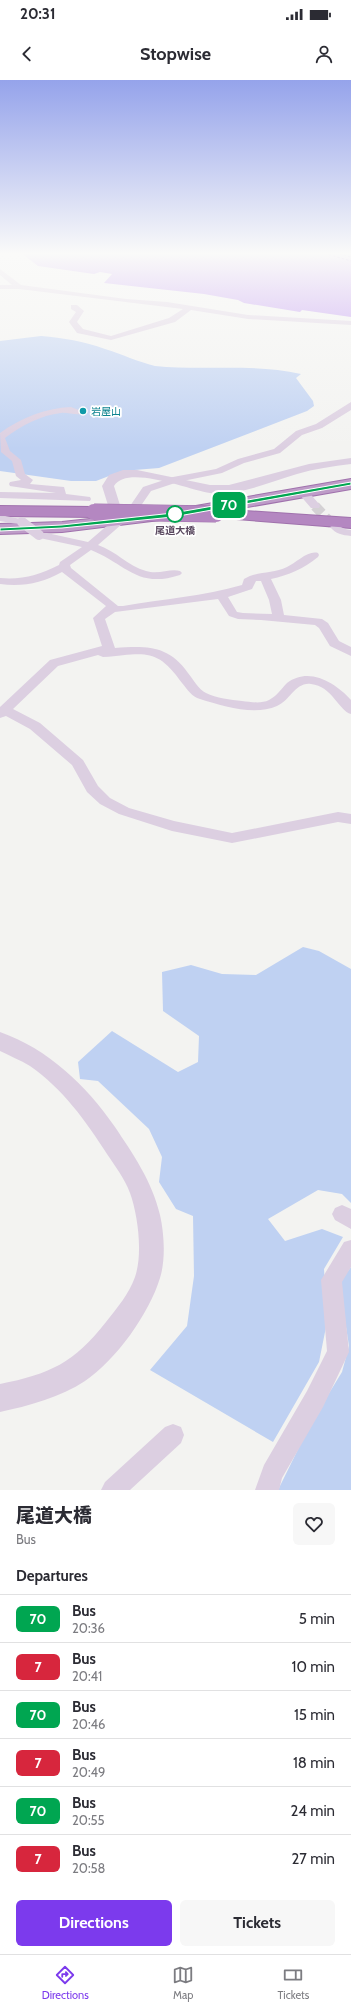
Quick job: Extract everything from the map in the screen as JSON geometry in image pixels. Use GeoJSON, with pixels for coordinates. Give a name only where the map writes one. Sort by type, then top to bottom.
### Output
{"type":"FeatureCollection","features":[{"type":"Feature","properties":{"kind":"highway"},"geometry":{"type":"LineString","coordinates":[[0,529],[62,527],[173,515],[351,484]]}},
{"type":"Feature","properties":{"kind":"highway"},"geometry":{"type":"LineString","coordinates":[[0,511],[90,506],[351,523]]}},
{"type":"Feature","properties":{"kind":"street"},"geometry":{"type":"LineString","coordinates":[[76,318],[74,322],[80,331],[111,338],[175,318]]}},
{"type":"Feature","properties":{"kind":"street"},"geometry":{"type":"LineString","coordinates":[[262,318],[351,323]]}},
{"type":"Feature","properties":{"kind":"street"},"geometry":{"type":"LineString","coordinates":[[0,581],[30,582],[44,578],[64,567],[64,564],[89,547],[134,508],[147,489],[172,481],[219,471],[241,461],[277,451],[299,433],[319,426],[344,412],[351,405]]}},
{"type":"Feature","properties":{"kind":"street"},"geometry":{"type":"LineString","coordinates":[[61,496],[60,489],[34,488],[14,484],[27,482],[28,480],[21,476],[16,460],[6,452],[0,438],[31,420],[56,410],[66,408],[80,412]]}},
{"type":"Feature","properties":{"kind":"street"},"geometry":{"type":"LineString","coordinates":[[119,521],[108,482],[114,477],[122,474],[145,473],[202,488],[220,489],[255,483],[308,467],[351,461]]}},
{"type":"Feature","properties":{"kind":"street"},"geometry":{"type":"LineString","coordinates":[[303,492],[314,506]]}},
{"type":"Feature","properties":{"kind":"street"},"geometry":{"type":"LineString","coordinates":[[0,495],[61,496],[90,506]]}},
{"type":"Feature","properties":{"kind":"street"},"geometry":{"type":"LineString","coordinates":[[0,518],[22,522],[39,535],[64,539],[111,555],[119,562],[136,572],[162,577],[176,573]]}},
{"type":"Feature","properties":{"kind":"street"},"geometry":{"type":"LineString","coordinates":[[335,527],[342,532],[351,533]]}},
{"type":"Feature","properties":{"kind":"street"},"geometry":{"type":"LineString","coordinates":[[314,555],[304,564],[286,574],[265,578],[253,578],[248,581],[248,587],[223,594],[188,598],[123,609],[112,609],[99,618],[110,648],[54,663],[3,712],[35,726],[78,763],[92,789],[106,801],[124,811],[172,826],[232,838],[338,817],[351,819]]}},
{"type":"Feature","properties":{"kind":"street"},"geometry":{"type":"LineString","coordinates":[[64,567],[112,605],[112,609]]}},
{"type":"Feature","properties":{"kind":"street"},"geometry":{"type":"LineString","coordinates":[[265,578],[275,600],[278,619]]}},
{"type":"Feature","properties":{"kind":"street"},"geometry":{"type":"LineString","coordinates":[[223,594],[222,598],[233,614],[242,617],[261,616],[278,619],[318,622],[324,626],[334,643],[351,652]]}},
{"type":"Feature","properties":{"kind":"street"},"geometry":{"type":"LineString","coordinates":[[101,650],[103,652],[152,651],[163,655],[172,660],[195,691],[202,696],[254,706],[264,706],[283,698],[292,686],[298,682],[315,681],[323,682],[332,688],[351,710]]}},
{"type":"Feature","properties":{"kind":"street"},"geometry":{"type":"LineString","coordinates":[[0,1040],[37,1060],[59,1078],[90,1109],[127,1164],[141,1191],[148,1216],[151,1252],[148,1277],[134,1307],[101,1350],[75,1372],[34,1391],[0,1398]]}},
{"type":"Feature","properties":{"kind":"street"},"geometry":{"type":"LineString","coordinates":[[266,1490],[272,1473],[315,1399],[338,1352],[331,1280],[351,1249]]}},
{"type":"Feature","properties":{"kind":"street"},"geometry":{"type":"LineString","coordinates":[[113,1490],[173,1435]]}},
{"type":"Feature","properties":{"kind":"shaded area"},"geometry":{"type":"Polygon","coordinates":[[[41,336],[89,344],[155,366],[265,369],[301,374],[296,378],[313,401],[314,406],[307,411],[159,468],[122,471],[96,481],[71,481],[0,471],[0,341],[41,336]]]}},
{"type":"Feature","properties":{"kind":"shaded area"},"geometry":{"type":"Polygon","coordinates":[[[303,947],[319,951],[351,969],[351,1203],[342,1194],[318,1190],[268,1219],[285,1241],[322,1229],[343,1237],[324,1269],[327,1322],[319,1362],[273,1442],[150,1370],[187,1326],[194,1276],[193,1216],[176,1209],[159,1182],[162,1157],[149,1129],[98,1081],[80,1079],[78,1062],[112,1031],[178,1072],[198,1062],[199,1036],[163,1011],[162,972],[191,965],[222,974],[256,975],[303,947]]]}},
{"type":"Feature","properties":{"kind":"shaded area"},"geometry":{"type":"Polygon","coordinates":[[[351,1267],[351,1490],[278,1490],[312,1421],[342,1372],[349,1346],[339,1283],[351,1267]]]}},
{"type":"Feature","properties":{"kind":"tunnel"},"geometry":{"type":"LineString","coordinates":[[315,506],[335,527]]}},
{"type":"Feature","properties":{"kind":"bus line","name":"70"},"geometry":{"type":"LineString","coordinates":[[0,529],[62,527],[173,515],[351,484]]}},
{"type":"Feature","properties":{"kind":"place","name":"岩屋山"},"geometry":{"type":"Point","coordinates":[83,411]}},
{"type":"Feature","properties":{"kind":"place","name":"尾道大橋"},"geometry":{"type":"Point","coordinates":[175,514]}}]}
